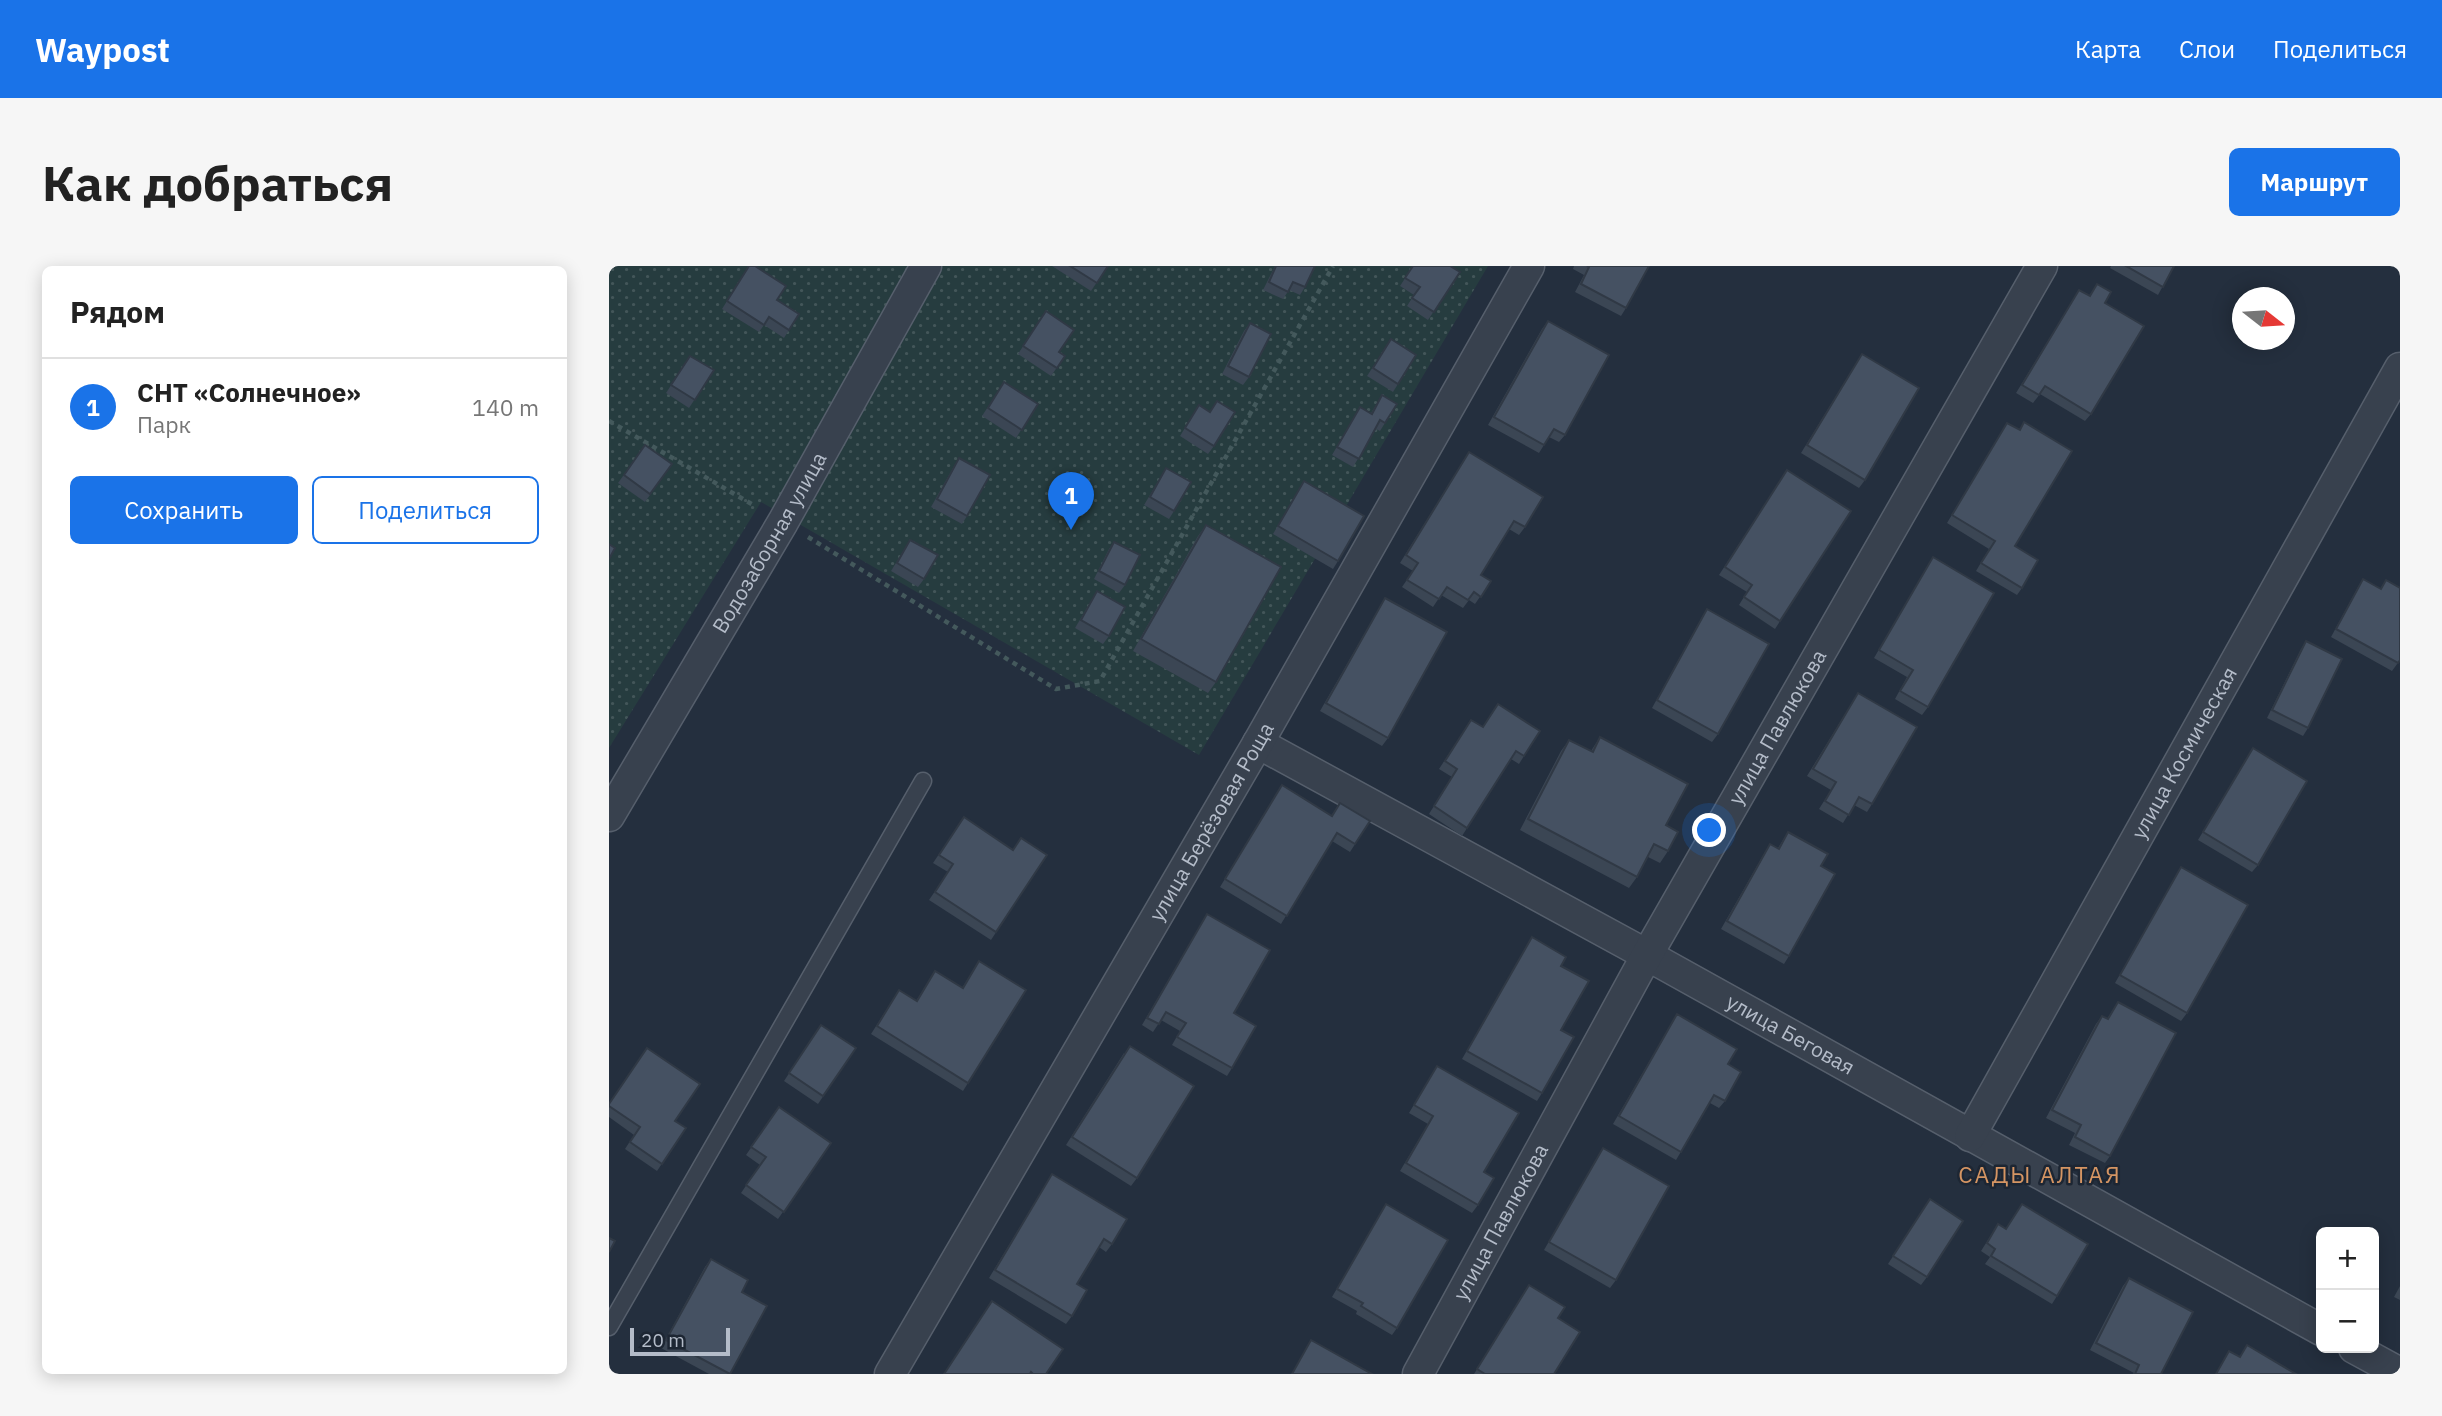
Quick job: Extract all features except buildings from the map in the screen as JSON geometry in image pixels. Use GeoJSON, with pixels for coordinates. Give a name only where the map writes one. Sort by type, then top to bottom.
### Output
{"type":"FeatureCollection","features":[{"type":"Feature","properties":{"kind":"street","name":"Водозаборная улица"},"geometry":{"type":"LineString","coordinates":[[609,816],[783,522],[926,266]]}},
{"type":"Feature","properties":{"kind":"street","name":"улица Берёзовая Роща"},"geometry":{"type":"LineString","coordinates":[[890,1374],[1258,743],[1529,266]]}},
{"type":"Feature","properties":{"kind":"street","name":"улица Павлюкова"},"geometry":{"type":"LineString","coordinates":[[1418,1374],[1647,956],[2042,266]]}},
{"type":"Feature","properties":{"kind":"street","name":"улица Космическая"},"geometry":{"type":"LineString","coordinates":[[1970,1136],[2400,368]]}},
{"type":"Feature","properties":{"kind":"street","name":"улица Беговая"},"geometry":{"type":"LineString","coordinates":[[1258,743],[2316,1327]]}},
{"type":"Feature","properties":{"kind":"street"},"geometry":{"type":"LineString","coordinates":[[2363,1353],[2400,1373]]}},
{"type":"Feature","properties":{"kind":"lane"},"geometry":{"type":"LineString","coordinates":[[609,1327],[923,781]]}},
{"type":"Feature","properties":{"kind":"path"},"geometry":{"type":"LineString","coordinates":[[609,421],[783,522],[1056,689],[1100,681],[1333,266]]}},
{"type":"Feature","properties":{"kind":"green space"},"geometry":{"type":"Polygon","coordinates":[[[609,266],[1488,266],[1199,755],[761,502],[609,748],[609,266]]]}},
{"type":"Feature","properties":{"kind":"place","name":"СНТ «Солнечное»"},"geometry":{"type":"Point","coordinates":[1071,530]}},
{"type":"Feature","properties":{"kind":"district","name":"САДЫ АЛТАЯ"},"geometry":{"type":"Point","coordinates":[2040,1175]}}]}
